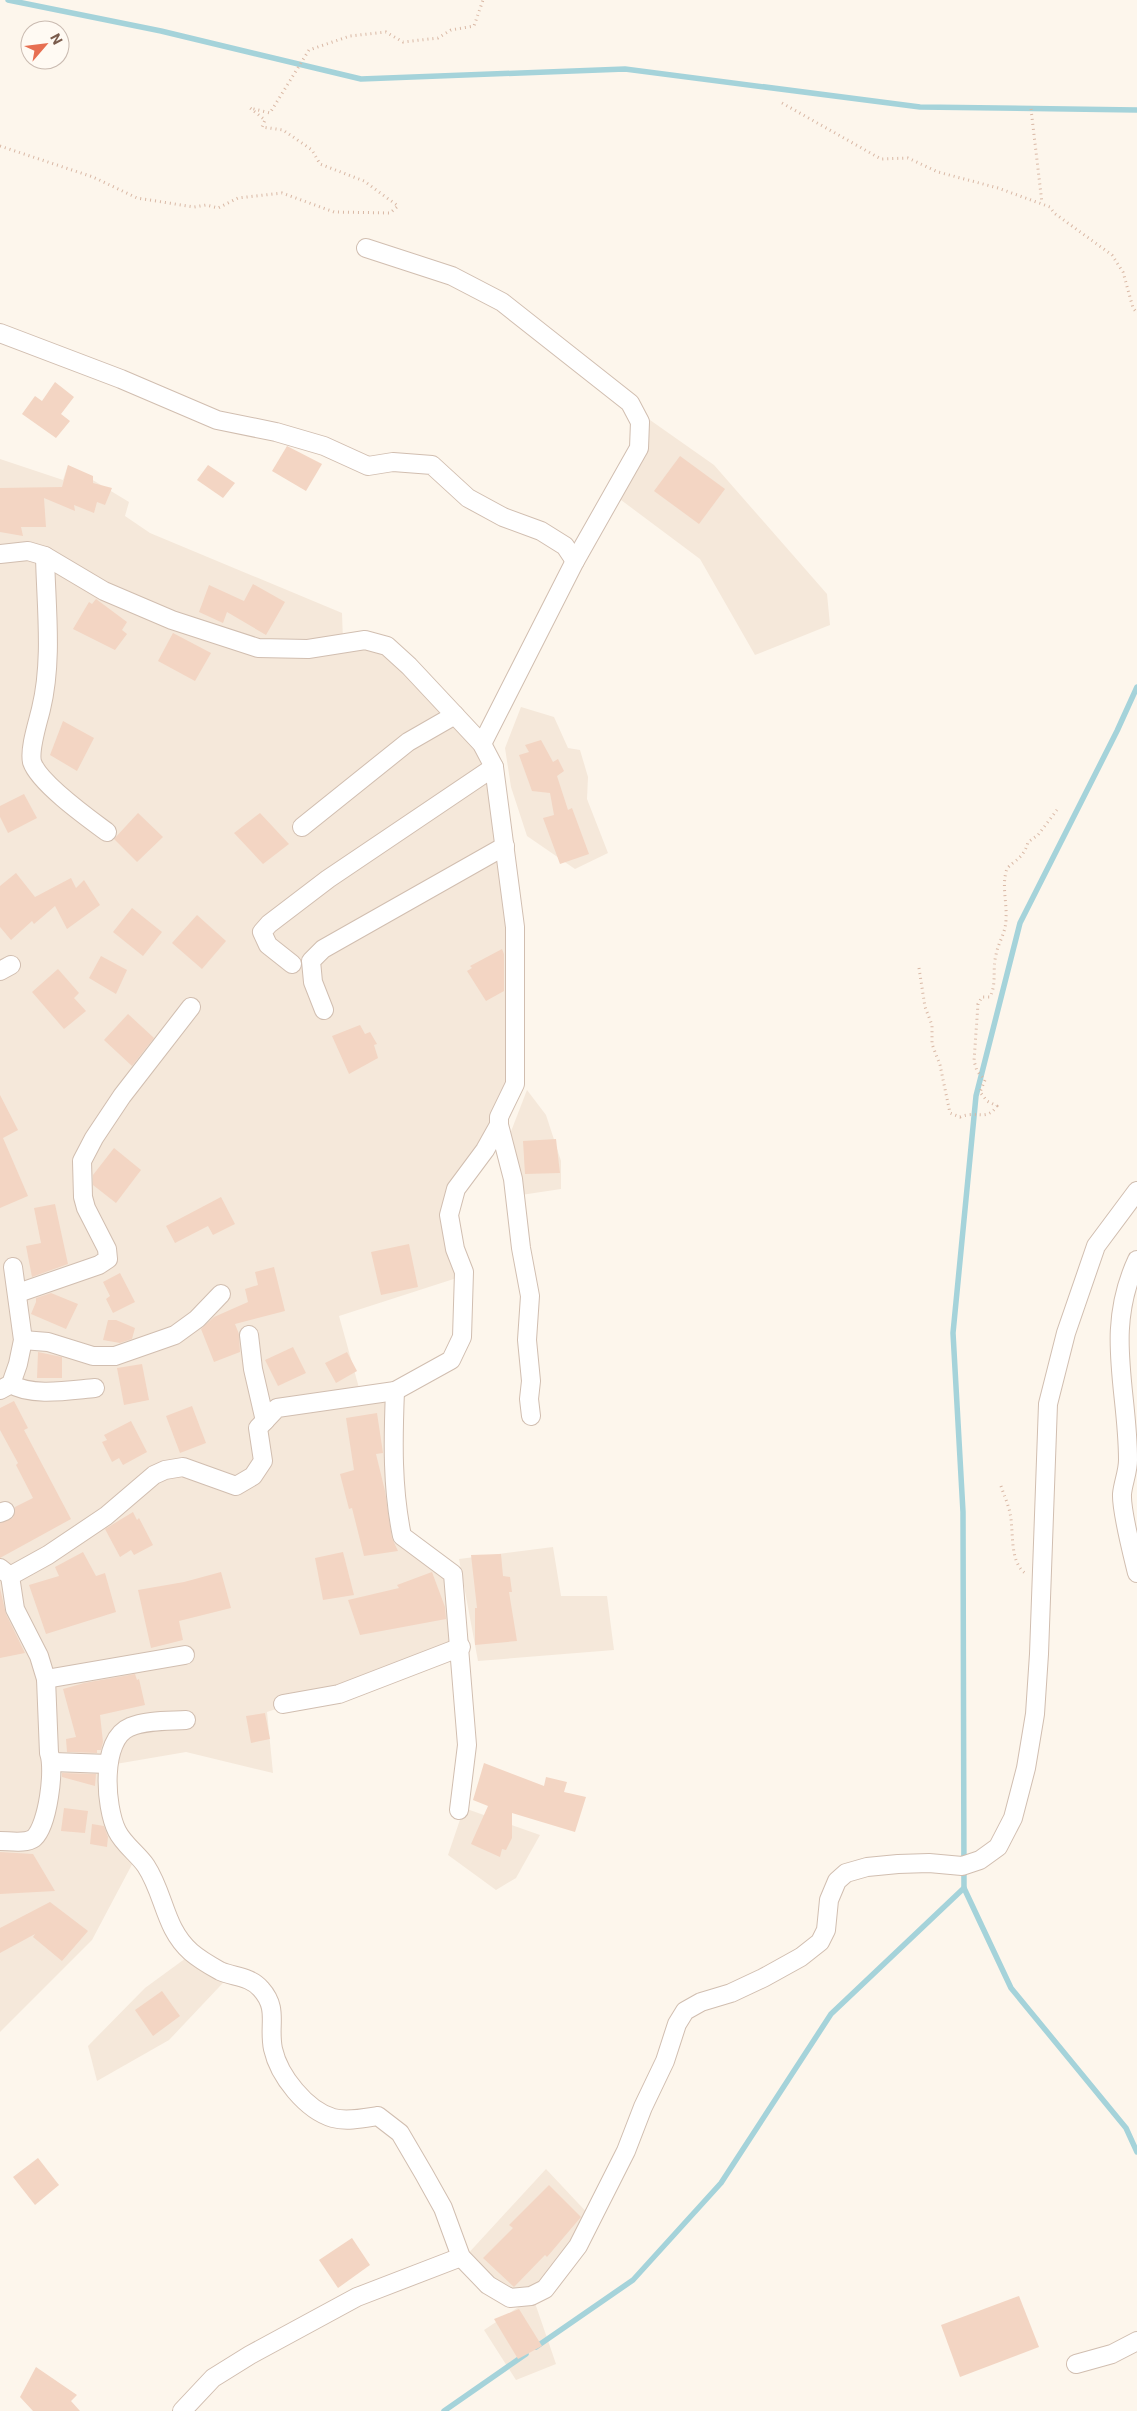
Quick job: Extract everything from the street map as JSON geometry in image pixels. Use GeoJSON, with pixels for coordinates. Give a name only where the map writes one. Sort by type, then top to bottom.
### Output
{"type":"FeatureCollection","features":[{"type":"Feature","properties":{"kind":"street"},"geometry":{"type":"LineString","coordinates":[[366,248],[452,276],[502,302],[630,403],[640,422],[639,448],[576,562],[482,744]]}},
{"type":"Feature","properties":{"kind":"street"},"geometry":{"type":"LineString","coordinates":[[0,333],[121,378],[217,420],[276,432],[324,446],[368,466],[393,462],[432,465],[468,498],[503,517],[541,531],[565,546],[576,562]]}},
{"type":"Feature","properties":{"kind":"street"},"geometry":{"type":"LineString","coordinates":[[0,554],[28,551],[45,556],[104,591],[172,620],[258,648],[308,649],[365,640],[387,646],[409,666],[482,744],[494,766],[515,927],[515,1084],[485,1150],[456,1189],[449,1215],[455,1249],[464,1272],[462,1337],[451,1360],[395,1391],[278,1408],[258,1428],[263,1461],[253,1476],[236,1486],[183,1467],[160,1473],[145,1482],[106,1516],[48,1555],[5,1572],[15,1608],[39,1656],[46,1679],[49,1753],[52,1762],[47,1810],[40,1830],[33,1838],[23,1842],[0,1841]]}},
{"type":"Feature","properties":{"kind":"street"},"geometry":{"type":"LineString","coordinates":[[45,556],[48,619],[46,686],[31,759],[36,772],[107,832]]}},
{"type":"Feature","properties":{"kind":"street"},"geometry":{"type":"LineString","coordinates":[[302,827],[408,742],[455,715]]}},
{"type":"Feature","properties":{"kind":"street"},"geometry":{"type":"LineString","coordinates":[[292,964],[268,945],[262,932],[269,924],[343,868],[494,766]]}},
{"type":"Feature","properties":{"kind":"street"},"geometry":{"type":"LineString","coordinates":[[324,1010],[313,982],[311,961],[323,949],[505,846]]}},
{"type":"Feature","properties":{"kind":"street"},"geometry":{"type":"LineString","coordinates":[[18,1293],[99,1265],[108,1259],[108,1250],[86,1208],[83,1197],[82,1161],[94,1138],[122,1096],[191,1007]]}},
{"type":"Feature","properties":{"kind":"street"},"geometry":{"type":"LineString","coordinates":[[498,1125],[513,1179],[521,1248],[530,1296],[527,1340],[531,1381],[529,1399],[531,1416]]}},
{"type":"Feature","properties":{"kind":"street"},"geometry":{"type":"LineString","coordinates":[[186,1720],[131,1726],[122,1731],[111,1749],[108,1764],[109,1800],[115,1826],[123,1840],[146,1866],[174,1934],[192,1953],[220,1971],[241,1976],[260,1987],[272,2005],[271,2028],[274,2050],[280,2069],[294,2088],[313,2108],[334,2118],[356,2119],[378,2116],[400,2133],[443,2208],[461,2257],[488,2285],[510,2298],[531,2296],[545,2289],[578,2246],[626,2151],[643,2107],[665,2061],[677,2024],[685,2011],[701,2002],[731,1993],[763,1978],[801,1957],[820,1942],[826,1930],[829,1900],[837,1881],[846,1873],[867,1867],[929,1862],[962,1866],[980,1860],[998,1847],[1013,1818],[1026,1768],[1035,1714],[1048,1404],[1066,1333],[1096,1246],[1137,1190]]}},
{"type":"Feature","properties":{"kind":"street"},"geometry":{"type":"LineString","coordinates":[[1137,1260],[1128,1281],[1120,1313],[1120,1371],[1128,1462],[1122,1496],[1137,1573]]}},
{"type":"Feature","properties":{"kind":"street"},"geometry":{"type":"LineString","coordinates":[[13,1267],[23,1340],[18,1364],[5,1387],[30,1390],[95,1388]]}},
{"type":"Feature","properties":{"kind":"street"},"geometry":{"type":"LineString","coordinates":[[23,1340],[48,1342],[93,1356],[115,1356],[175,1335],[197,1319],[221,1294]]}},
{"type":"Feature","properties":{"kind":"street"},"geometry":{"type":"LineString","coordinates":[[249,1335],[253,1369],[264,1421]]}},
{"type":"Feature","properties":{"kind":"street"},"geometry":{"type":"LineString","coordinates":[[395,1391],[393,1439],[395,1500],[402,1536],[453,1574],[461,1646],[467,1745],[459,1810]]}},
{"type":"Feature","properties":{"kind":"street"},"geometry":{"type":"LineString","coordinates":[[283,1704],[338,1694],[461,1646]]}},
{"type":"Feature","properties":{"kind":"street"},"geometry":{"type":"LineString","coordinates":[[46,1679],[186,1655]]}},
{"type":"Feature","properties":{"kind":"street"},"geometry":{"type":"LineString","coordinates":[[52,1762],[108,1764]]}},
{"type":"Feature","properties":{"kind":"street"},"geometry":{"type":"LineString","coordinates":[[182,2411],[213,2378],[250,2355],[358,2297],[461,2257]]}},
{"type":"Feature","properties":{"kind":"street"},"geometry":{"type":"LineString","coordinates":[[1076,2364],[1112,2354],[1137,2341]]}},
{"type":"Feature","properties":{"kind":"path"},"geometry":{"type":"LineString","coordinates":[[0,146],[92,177],[136,198],[194,207],[206,205],[218,208],[238,198],[282,193],[334,212],[390,213],[398,206],[364,181],[320,164],[312,150],[283,130],[262,127],[265,120],[250,108],[270,113],[309,50],[350,36],[386,32],[403,42],[438,38],[451,30],[474,26],[483,0]]}},
{"type":"Feature","properties":{"kind":"path"},"geometry":{"type":"LineString","coordinates":[[782,103],[881,159],[908,158],[938,172],[998,188],[1050,206],[1054,213],[1112,255],[1123,272],[1133,308],[1137,313]]}},
{"type":"Feature","properties":{"kind":"path"},"geometry":{"type":"LineString","coordinates":[[1031,108],[1042,204]]}},
{"type":"Feature","properties":{"kind":"path"},"geometry":{"type":"LineString","coordinates":[[919,968],[925,1007],[932,1025],[932,1044],[940,1065],[950,1113],[960,1117],[970,1113],[985,1116],[992,1113],[997,1106],[987,1101],[980,1092],[985,1080],[977,1071],[974,1061],[978,1004],[982,997],[990,997],[995,988],[996,953],[1004,935],[1006,918],[1004,879],[1006,868],[1026,853],[1028,842],[1038,835],[1057,810]]}},
{"type":"Feature","properties":{"kind":"path"},"geometry":{"type":"LineString","coordinates":[[1001,1486],[1010,1511],[1014,1554],[1021,1570],[1041,1586]]}},
{"type":"Feature","properties":{"kind":"shaded area"},"geometry":{"type":"Polygon","coordinates":[[[650,420],[714,465],[827,594],[830,625],[755,655],[700,559],[613,494],[595,526],[650,420]]]}},
{"type":"Feature","properties":{"kind":"shaded area"},"geometry":{"type":"Polygon","coordinates":[[[0,459],[63,480],[68,465],[129,502],[125,516],[150,533],[342,613],[343,641],[387,646],[409,666],[424,695],[479,743],[494,771],[515,927],[515,1084],[447,1213],[463,1276],[339,1316],[361,1395],[395,1392],[401,1535],[453,1574],[461,1647],[267,1712],[273,1773],[186,1752],[110,1765],[112,1817],[137,1855],[92,1940],[0,2032],[0,459]]]}},
{"type":"Feature","properties":{"kind":"shaded area"},"geometry":{"type":"Polygon","coordinates":[[[521,707],[554,717],[568,748],[580,750],[588,777],[587,799],[608,853],[575,869],[527,836],[511,787],[505,748],[521,707]]]}},
{"type":"Feature","properties":{"kind":"shaded area"},"geometry":{"type":"Polygon","coordinates":[[[527,1090],[546,1115],[561,1161],[561,1189],[521,1195],[505,1147],[527,1090]]]}},
{"type":"Feature","properties":{"kind":"shaded area"},"geometry":{"type":"Polygon","coordinates":[[[553,1547],[561,1596],[607,1596],[614,1650],[478,1661],[459,1559],[553,1547]]]}},
{"type":"Feature","properties":{"kind":"shaded area"},"geometry":{"type":"Polygon","coordinates":[[[464,1808],[540,1835],[516,1878],[496,1890],[448,1855],[464,1808]]]}},
{"type":"Feature","properties":{"kind":"shaded area"},"geometry":{"type":"Polygon","coordinates":[[[197,1950],[237,1968],[169,2040],[97,2081],[88,2046],[145,1988],[197,1950]]]}},
{"type":"Feature","properties":{"kind":"shaded area"},"geometry":{"type":"Polygon","coordinates":[[[546,2169],[593,2219],[535,2303],[556,2364],[516,2380],[484,2330],[520,2306],[464,2258],[546,2169]]]}},
{"type":"Feature","properties":{"kind":"building"},"geometry":{"type":"Polygon","coordinates":[[[55,382],[74,397],[61,414],[70,421],[56,438],[22,414],[35,396],[42,401],[55,382]]]}},
{"type":"Feature","properties":{"kind":"building"},"geometry":{"type":"Polygon","coordinates":[[[287,446],[322,464],[306,491],[272,471],[287,446]]]}},
{"type":"Feature","properties":{"kind":"building"},"geometry":{"type":"Polygon","coordinates":[[[680,456],[725,489],[699,524],[654,491],[680,456]]]}},
{"type":"Feature","properties":{"kind":"building"},"geometry":{"type":"Polygon","coordinates":[[[68,465],[93,476],[93,483],[112,488],[105,505],[97,502],[94,513],[74,505],[75,511],[44,498],[46,527],[21,527],[23,536],[0,532],[0,488],[62,487],[68,465]]]}},
{"type":"Feature","properties":{"kind":"building"},"geometry":{"type":"Polygon","coordinates":[[[208,465],[235,483],[223,498],[197,480],[208,465]]]}},
{"type":"Feature","properties":{"kind":"building"},"geometry":{"type":"Polygon","coordinates":[[[253,584],[285,602],[266,635],[227,612],[223,623],[199,612],[209,585],[244,601],[253,584]]]}},
{"type":"Feature","properties":{"kind":"building"},"geometry":{"type":"Polygon","coordinates":[[[96,599],[127,622],[122,630],[127,634],[115,650],[73,629],[89,602],[92,604],[96,599]]]}},
{"type":"Feature","properties":{"kind":"building"},"geometry":{"type":"Polygon","coordinates":[[[173,633],[211,653],[195,681],[158,661],[173,633]]]}},
{"type":"Feature","properties":{"kind":"building"},"geometry":{"type":"Polygon","coordinates":[[[63,721],[94,738],[77,771],[50,755],[63,721]]]}},
{"type":"Feature","properties":{"kind":"building"},"geometry":{"type":"Polygon","coordinates":[[[541,740],[553,762],[558,759],[564,771],[557,776],[568,810],[572,808],[589,854],[560,864],[543,818],[554,815],[550,793],[532,791],[519,755],[529,752],[525,745],[541,740]]]}},
{"type":"Feature","properties":{"kind":"building"},"geometry":{"type":"Polygon","coordinates":[[[24,794],[37,818],[8,833],[0,817],[0,806],[24,794]]]}},
{"type":"Feature","properties":{"kind":"building"},"geometry":{"type":"Polygon","coordinates":[[[138,813],[163,837],[137,862],[114,839],[138,813]]]}},
{"type":"Feature","properties":{"kind":"building"},"geometry":{"type":"Polygon","coordinates":[[[260,813],[289,844],[263,864],[234,833],[260,813]]]}},
{"type":"Feature","properties":{"kind":"building"},"geometry":{"type":"Polygon","coordinates":[[[16,873],[35,897],[71,878],[76,888],[84,880],[100,905],[67,929],[55,906],[34,924],[32,921],[11,940],[0,927],[0,886],[16,873]]]}},
{"type":"Feature","properties":{"kind":"building"},"geometry":{"type":"Polygon","coordinates":[[[132,908],[162,932],[143,956],[113,932],[132,908]]]}},
{"type":"Feature","properties":{"kind":"building"},"geometry":{"type":"Polygon","coordinates":[[[197,915],[226,941],[202,969],[172,943],[197,915]]]}},
{"type":"Feature","properties":{"kind":"building"},"geometry":{"type":"Polygon","coordinates":[[[502,949],[504,954],[504,991],[486,1001],[467,971],[472,968],[470,966],[502,949]]]}},
{"type":"Feature","properties":{"kind":"building"},"geometry":{"type":"Polygon","coordinates":[[[101,956],[127,970],[116,994],[89,978],[101,956]]]}},
{"type":"Feature","properties":{"kind":"building"},"geometry":{"type":"Polygon","coordinates":[[[58,969],[79,993],[74,998],[86,1011],[64,1029],[32,992],[58,969]]]}},
{"type":"Feature","properties":{"kind":"building"},"geometry":{"type":"Polygon","coordinates":[[[128,1014],[154,1038],[132,1066],[104,1040],[128,1014]]]}},
{"type":"Feature","properties":{"kind":"building"},"geometry":{"type":"Polygon","coordinates":[[[360,1025],[365,1034],[370,1032],[377,1044],[374,1045],[378,1058],[349,1074],[332,1036],[360,1025]]]}},
{"type":"Feature","properties":{"kind":"building"},"geometry":{"type":"Polygon","coordinates":[[[0,1095],[18,1130],[3,1138],[28,1196],[0,1208],[0,1095]]]}},
{"type":"Feature","properties":{"kind":"building"},"geometry":{"type":"Polygon","coordinates":[[[556,1139],[560,1173],[525,1174],[523,1141],[556,1139]]]}},
{"type":"Feature","properties":{"kind":"building"},"geometry":{"type":"Polygon","coordinates":[[[114,1148],[141,1170],[116,1203],[93,1185],[93,1175],[114,1148]]]}},
{"type":"Feature","properties":{"kind":"building"},"geometry":{"type":"Polygon","coordinates":[[[221,1197],[235,1224],[213,1235],[208,1226],[175,1243],[166,1226],[221,1197]]]}},
{"type":"Feature","properties":{"kind":"building"},"geometry":{"type":"Polygon","coordinates":[[[55,1204],[68,1264],[32,1277],[26,1246],[41,1243],[34,1208],[55,1204]]]}},
{"type":"Feature","properties":{"kind":"building"},"geometry":{"type":"Polygon","coordinates":[[[409,1244],[418,1287],[381,1295],[371,1252],[409,1244]]]}},
{"type":"Feature","properties":{"kind":"building"},"geometry":{"type":"Polygon","coordinates":[[[274,1267],[285,1311],[235,1324],[239,1334],[240,1352],[214,1362],[201,1329],[214,1317],[248,1302],[245,1289],[258,1285],[255,1272],[274,1267]]]}},
{"type":"Feature","properties":{"kind":"building"},"geometry":{"type":"Polygon","coordinates":[[[120,1273],[135,1302],[113,1313],[106,1299],[110,1296],[103,1282],[120,1273]]]}},
{"type":"Feature","properties":{"kind":"building"},"geometry":{"type":"Polygon","coordinates":[[[51,1293],[78,1304],[66,1329],[31,1314],[36,1298],[51,1293]]]}},
{"type":"Feature","properties":{"kind":"building"},"geometry":{"type":"Polygon","coordinates":[[[108,1320],[116,1320],[135,1328],[132,1339],[120,1343],[103,1340],[108,1320]]]}},
{"type":"Feature","properties":{"kind":"building"},"geometry":{"type":"Polygon","coordinates":[[[293,1347],[306,1373],[278,1386],[265,1360],[293,1347]]]}},
{"type":"Feature","properties":{"kind":"building"},"geometry":{"type":"Polygon","coordinates":[[[38,1352],[62,1357],[62,1378],[37,1378],[38,1352]]]}},
{"type":"Feature","properties":{"kind":"building"},"geometry":{"type":"Polygon","coordinates":[[[347,1352],[357,1371],[336,1383],[325,1363],[347,1352]]]}},
{"type":"Feature","properties":{"kind":"building"},"geometry":{"type":"Polygon","coordinates":[[[142,1364],[149,1400],[124,1405],[117,1368],[142,1364]]]}},
{"type":"Feature","properties":{"kind":"building"},"geometry":{"type":"Polygon","coordinates":[[[14,1401],[28,1428],[24,1430],[71,1519],[0,1558],[0,1523],[13,1518],[15,1507],[33,1498],[16,1465],[18,1463],[0,1430],[0,1408],[14,1401]]]}},
{"type":"Feature","properties":{"kind":"building"},"geometry":{"type":"Polygon","coordinates":[[[192,1406],[206,1443],[180,1453],[166,1416],[192,1406]]]}},
{"type":"Feature","properties":{"kind":"building"},"geometry":{"type":"Polygon","coordinates":[[[377,1413],[383,1453],[376,1454],[385,1491],[392,1538],[398,1551],[364,1556],[352,1508],[349,1509],[340,1474],[354,1470],[346,1418],[377,1413]]]}},
{"type":"Feature","properties":{"kind":"building"},"geometry":{"type":"Polygon","coordinates":[[[131,1421],[147,1452],[123,1465],[119,1458],[112,1462],[102,1442],[107,1440],[104,1435],[131,1421]]]}},
{"type":"Feature","properties":{"kind":"building"},"geometry":{"type":"Polygon","coordinates":[[[133,1512],[137,1520],[139,1518],[153,1545],[134,1555],[131,1550],[120,1557],[105,1529],[133,1512]]]}},
{"type":"Feature","properties":{"kind":"building"},"geometry":{"type":"Polygon","coordinates":[[[83,1552],[96,1576],[105,1573],[116,1612],[46,1634],[29,1585],[59,1576],[55,1567],[83,1552]]]}},
{"type":"Feature","properties":{"kind":"building"},"geometry":{"type":"Polygon","coordinates":[[[343,1552],[354,1595],[323,1600],[315,1558],[343,1552]]]}},
{"type":"Feature","properties":{"kind":"building"},"geometry":{"type":"Polygon","coordinates":[[[501,1554],[503,1576],[510,1577],[512,1592],[509,1592],[517,1641],[475,1645],[475,1608],[477,1608],[471,1555],[501,1554]]]}},
{"type":"Feature","properties":{"kind":"building"},"geometry":{"type":"Polygon","coordinates":[[[221,1572],[231,1608],[179,1621],[183,1640],[151,1648],[138,1590],[184,1582],[221,1572]]]}},
{"type":"Feature","properties":{"kind":"building"},"geometry":{"type":"Polygon","coordinates":[[[432,1572],[445,1607],[446,1619],[360,1635],[348,1600],[399,1588],[397,1585],[432,1572]]]}},
{"type":"Feature","properties":{"kind":"building"},"geometry":{"type":"Polygon","coordinates":[[[0,1588],[6,1614],[25,1653],[0,1658],[0,1588]]]}},
{"type":"Feature","properties":{"kind":"building"},"geometry":{"type":"Polygon","coordinates":[[[135,1674],[137,1680],[139,1679],[145,1705],[100,1715],[103,1742],[101,1750],[97,1750],[97,1753],[67,1752],[66,1739],[76,1737],[63,1689],[84,1683],[135,1674]]]}},
{"type":"Feature","properties":{"kind":"building"},"geometry":{"type":"Polygon","coordinates":[[[265,1713],[270,1739],[251,1743],[246,1716],[265,1713]]]}},
{"type":"Feature","properties":{"kind":"building"},"geometry":{"type":"Polygon","coordinates":[[[484,1763],[544,1786],[546,1777],[567,1782],[564,1792],[586,1797],[575,1832],[512,1813],[512,1838],[506,1850],[502,1849],[500,1857],[471,1844],[488,1806],[473,1800],[484,1763]]]}},
{"type":"Feature","properties":{"kind":"building"},"geometry":{"type":"Polygon","coordinates":[[[62,1773],[96,1774],[95,1786],[62,1777],[62,1773]]]}},
{"type":"Feature","properties":{"kind":"building"},"geometry":{"type":"Polygon","coordinates":[[[64,1808],[88,1811],[85,1833],[61,1831],[64,1808]]]}},
{"type":"Feature","properties":{"kind":"building"},"geometry":{"type":"Polygon","coordinates":[[[92,1824],[104,1826],[108,1837],[107,1847],[90,1844],[92,1824]]]}},
{"type":"Feature","properties":{"kind":"building"},"geometry":{"type":"Polygon","coordinates":[[[0,1852],[33,1854],[55,1891],[0,1894],[0,1852]]]}},
{"type":"Feature","properties":{"kind":"building"},"geometry":{"type":"Polygon","coordinates":[[[50,1902],[88,1931],[62,1961],[33,1937],[35,1934],[0,1953],[0,1928],[50,1902]]]}},
{"type":"Feature","properties":{"kind":"building"},"geometry":{"type":"Polygon","coordinates":[[[162,1991],[180,2016],[153,2036],[135,2010],[162,1991]]]}},
{"type":"Feature","properties":{"kind":"building"},"geometry":{"type":"Polygon","coordinates":[[[38,2158],[59,2185],[35,2205],[13,2177],[38,2158]]]}},
{"type":"Feature","properties":{"kind":"building"},"geometry":{"type":"Polygon","coordinates":[[[549,2185],[581,2217],[547,2257],[545,2255],[514,2287],[483,2258],[513,2228],[509,2225],[549,2185]]]}},
{"type":"Feature","properties":{"kind":"building"},"geometry":{"type":"Polygon","coordinates":[[[352,2238],[370,2265],[338,2288],[319,2260],[352,2238]]]}},
{"type":"Feature","properties":{"kind":"building"},"geometry":{"type":"Polygon","coordinates":[[[1019,2296],[1039,2347],[960,2377],[941,2325],[1019,2296]]]}},
{"type":"Feature","properties":{"kind":"building"},"geometry":{"type":"Polygon","coordinates":[[[519,2309],[542,2346],[518,2359],[494,2319],[519,2309]]]}},
{"type":"Feature","properties":{"kind":"building"},"geometry":{"type":"Polygon","coordinates":[[[36,2367],[77,2395],[71,2401],[80,2411],[33,2411],[20,2397],[36,2367]]]}},
{"type":"Feature","properties":{"kind":"waterway"},"geometry":{"type":"LineString","coordinates":[[8,0],[161,31],[361,79],[625,69],[920,107],[1137,110]]}},
{"type":"Feature","properties":{"kind":"waterway"},"geometry":{"type":"LineString","coordinates":[[1137,687],[1117,731],[1020,923],[976,1096],[953,1333],[963,1512],[964,1888],[1011,1988],[1126,2128],[1137,2152]]}},
{"type":"Feature","properties":{"kind":"waterway"},"geometry":{"type":"LineString","coordinates":[[536,2347],[633,2280],[721,2183],[831,2014],[964,1888]]}},
{"type":"Feature","properties":{"kind":"waterway"},"geometry":{"type":"LineString","coordinates":[[444,2411],[526,2354]]}}]}
